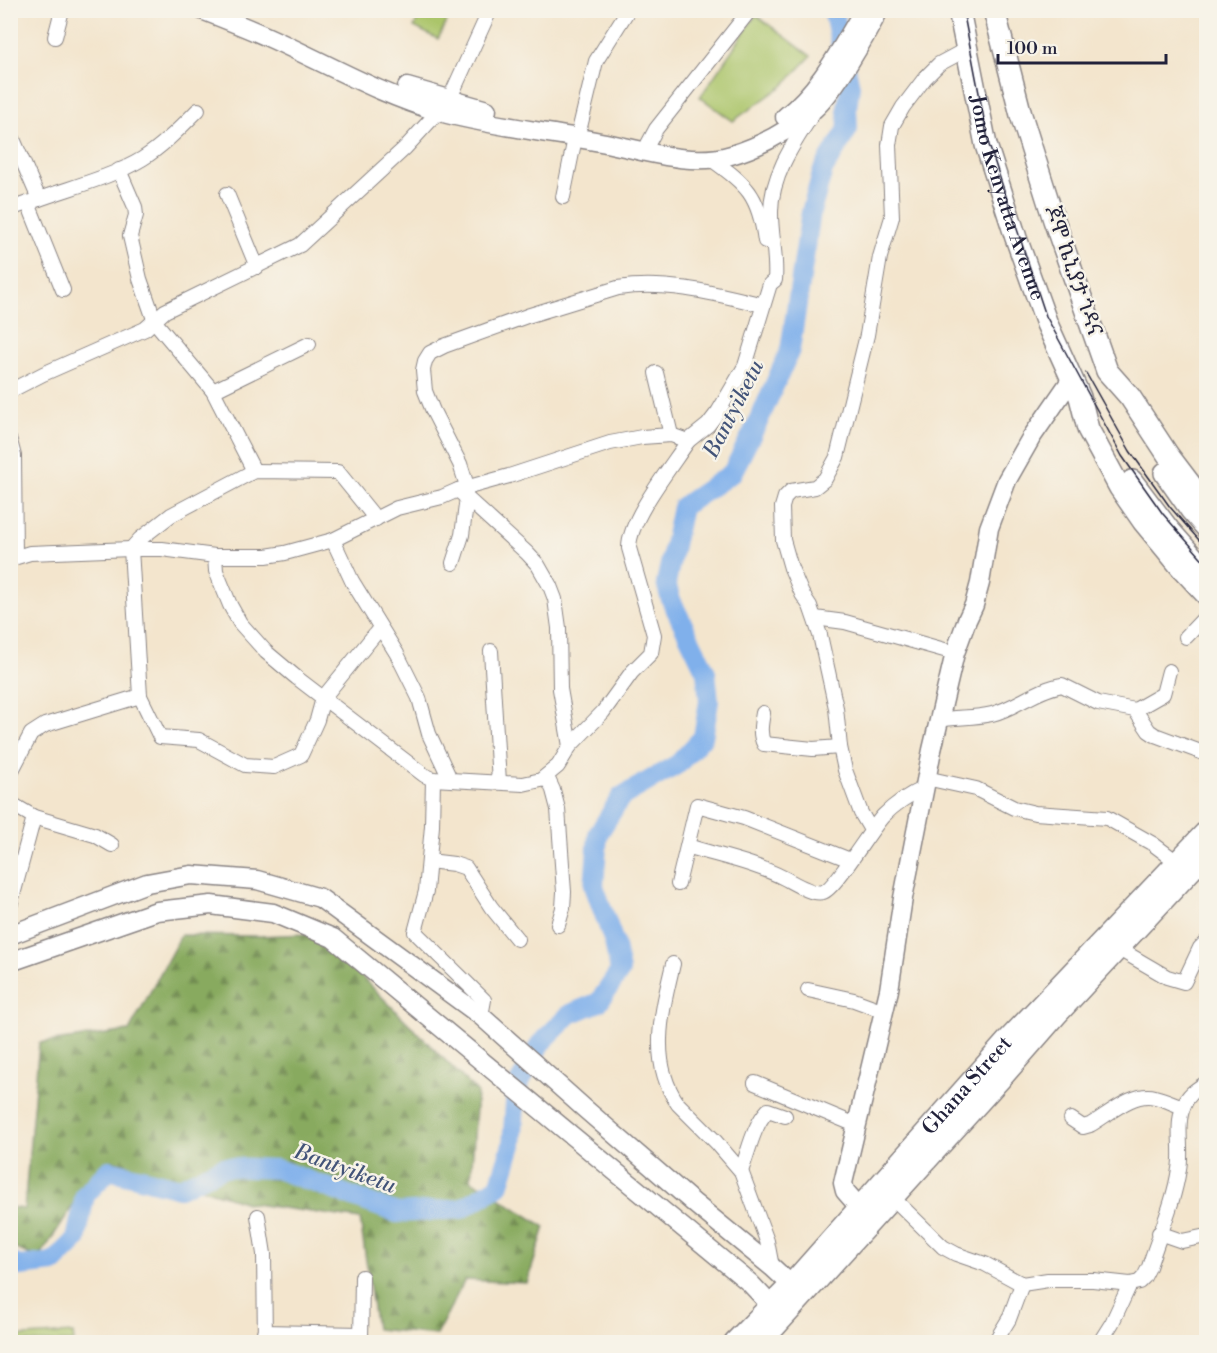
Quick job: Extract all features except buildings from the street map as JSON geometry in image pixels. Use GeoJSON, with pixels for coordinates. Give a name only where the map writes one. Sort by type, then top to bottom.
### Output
{"type":"FeatureCollection","features":[{"type":"Feature","properties":{"kind":"main road"},"geometry":{"type":"LineString","coordinates":[[202,10],[271,38],[393,95],[444,106]]}},
{"type":"Feature","properties":{"kind":"main road"},"geometry":{"type":"LineString","coordinates":[[233,10],[369,73],[422,93],[478,121],[683,149],[707,148],[746,138],[776,123],[804,100],[817,96]]}},
{"type":"Feature","properties":{"kind":"main road","name":"Jomo Kenyatta Avenue"},"geometry":{"type":"LineString","coordinates":[[959,10],[986,146],[1047,324],[1075,388],[1134,483],[1169,530],[1206,572]]}},
{"type":"Feature","properties":{"kind":"main road","name":"ጆሞ ኬኒያታ ጎዳና"},"geometry":{"type":"LineString","coordinates":[[994,10],[1022,115],[1048,199],[1107,371],[1130,397],[1168,455],[1206,505]]}},
{"type":"Feature","properties":{"kind":"main road"},"geometry":{"type":"LineString","coordinates":[[577,133],[662,155],[711,159],[730,155],[770,139],[788,128],[817,96],[873,13]]}},
{"type":"Feature","properties":{"kind":"main road"},"geometry":{"type":"LineString","coordinates":[[1107,371],[1135,429],[1191,510],[1206,527]]}},
{"type":"Feature","properties":{"kind":"main road"},"geometry":{"type":"LineString","coordinates":[[1075,388],[1088,429],[1120,488],[1143,521],[1206,594]]}},
{"type":"Feature","properties":{"kind":"main road"},"geometry":{"type":"LineString","coordinates":[[859,1207],[845,1191],[843,1183],[889,990],[903,898],[925,783],[955,653],[974,605],[980,583],[986,540],[1006,480],[1031,438],[1075,388]]}},
{"type":"Feature","properties":{"kind":"main road","name":"Ghana Street"},"geometry":{"type":"LineString","coordinates":[[797,1291],[859,1207],[1008,1040],[1206,832]]}},
{"type":"Feature","properties":{"kind":"main road","name":"Ghana Street"},"geometry":{"type":"LineString","coordinates":[[735,1342],[777,1312],[892,1197],[1056,1015],[1204,860]]}},
{"type":"Feature","properties":{"kind":"main road"},"geometry":{"type":"LineString","coordinates":[[10,935],[147,883],[191,875],[257,880],[320,898],[481,1016],[695,1204],[772,1266],[797,1291]]}},
{"type":"Feature","properties":{"kind":"main road"},"geometry":{"type":"LineString","coordinates":[[10,962],[157,910],[211,905],[273,913],[333,938],[750,1283],[777,1312]]}},
{"type":"Feature","properties":{"kind":"main road"},"geometry":{"type":"LineString","coordinates":[[575,1100],[594,1154]]}},
{"type":"Feature","properties":{"kind":"main road"},"geometry":{"type":"LineString","coordinates":[[652,1202],[695,1204]]}},
{"type":"Feature","properties":{"kind":"main road","name":"Ghana Street"},"geometry":{"type":"LineString","coordinates":[[761,1342],[777,1312]]}},
{"type":"Feature","properties":{"kind":"street"},"geometry":{"type":"LineString","coordinates":[[55,37],[62,10]]}},
{"type":"Feature","properties":{"kind":"street"},"geometry":{"type":"LineString","coordinates":[[10,391],[145,329],[165,311],[300,245],[405,148],[444,106],[490,10]]}},
{"type":"Feature","properties":{"kind":"street"},"geometry":{"type":"LineString","coordinates":[[563,197],[596,61],[628,10]]}},
{"type":"Feature","properties":{"kind":"street"},"geometry":{"type":"LineString","coordinates":[[648,144],[656,129],[750,10]]}},
{"type":"Feature","properties":{"kind":"street"},"geometry":{"type":"LineString","coordinates":[[871,830],[861,813],[844,770],[836,708],[814,618],[791,568],[783,540],[782,507],[785,497],[791,491],[814,487],[825,479],[837,457],[867,335],[880,257],[892,217],[889,145],[892,126],[925,78],[939,64],[967,49]]}},
{"type":"Feature","properties":{"kind":"street"},"geometry":{"type":"LineString","coordinates":[[770,284],[775,280],[776,271],[770,212],[774,189],[817,96]]}},
{"type":"Feature","properties":{"kind":"street"},"geometry":{"type":"LineString","coordinates":[[10,209],[119,170],[142,159],[160,146],[198,110]]}},
{"type":"Feature","properties":{"kind":"street"},"geometry":{"type":"LineString","coordinates":[[10,132],[63,290]]}},
{"type":"Feature","properties":{"kind":"street"},"geometry":{"type":"LineString","coordinates":[[215,556],[216,571],[222,588],[240,623],[266,652],[322,698],[424,775],[433,779],[523,784],[547,777],[558,766],[570,746],[603,712],[632,672],[651,653],[654,634],[629,548],[629,539],[637,518],[688,441],[718,412],[745,366],[770,284],[763,229],[753,197],[737,178],[711,159]]}},
{"type":"Feature","properties":{"kind":"street"},"geometry":{"type":"LineString","coordinates":[[119,170],[135,207],[136,215],[130,236],[140,279],[155,322],[213,391],[254,471]]}},
{"type":"Feature","properties":{"kind":"street"},"geometry":{"type":"LineString","coordinates":[[227,194],[257,267]]}},
{"type":"Feature","properties":{"kind":"street"},"geometry":{"type":"LineString","coordinates":[[453,563],[462,535],[465,492],[460,464],[425,391],[424,361],[430,353],[527,316],[631,285],[675,287],[763,304]]}},
{"type":"Feature","properties":{"kind":"street"},"geometry":{"type":"LineString","coordinates":[[213,391],[309,344]]}},
{"type":"Feature","properties":{"kind":"street"},"geometry":{"type":"LineString","coordinates":[[656,373],[671,435]]}},
{"type":"Feature","properties":{"kind":"street"},"geometry":{"type":"LineString","coordinates":[[11,445],[13,558],[47,552],[131,549],[162,549],[215,556],[266,556],[285,553],[333,540],[397,508],[465,492],[610,443],[671,435],[688,441]]}},
{"type":"Feature","properties":{"kind":"street"},"geometry":{"type":"LineString","coordinates":[[376,519],[338,472],[254,471],[171,516],[140,539],[131,549],[140,696],[160,737],[199,740],[245,765],[274,767],[301,755],[317,720],[322,698],[380,628]]}},
{"type":"Feature","properties":{"kind":"street"},"geometry":{"type":"LineString","coordinates":[[465,492],[538,565],[550,586],[555,599],[559,628],[560,689],[570,746]]}},
{"type":"Feature","properties":{"kind":"street"},"geometry":{"type":"LineString","coordinates":[[333,540],[352,581],[398,654],[419,698],[429,734],[450,779]]}},
{"type":"Feature","properties":{"kind":"street"},"geometry":{"type":"LineString","coordinates":[[1186,637],[1206,616]]}},
{"type":"Feature","properties":{"kind":"street"},"geometry":{"type":"LineString","coordinates":[[814,618],[845,622],[955,653]]}},
{"type":"Feature","properties":{"kind":"street"},"geometry":{"type":"LineString","coordinates":[[491,651],[499,782]]}},
{"type":"Feature","properties":{"kind":"street"},"geometry":{"type":"LineString","coordinates":[[939,720],[992,714],[1062,685],[1098,703],[1135,710],[1163,694],[1169,671]]}},
{"type":"Feature","properties":{"kind":"street"},"geometry":{"type":"LineString","coordinates":[[10,774],[31,734],[45,725],[140,696]]}},
{"type":"Feature","properties":{"kind":"street"},"geometry":{"type":"LineString","coordinates":[[1135,710],[1149,731],[1155,735],[1206,754]]}},
{"type":"Feature","properties":{"kind":"street"},"geometry":{"type":"LineString","coordinates":[[763,713],[760,729],[764,744],[813,748],[840,747]]}},
{"type":"Feature","properties":{"kind":"street"},"geometry":{"type":"LineString","coordinates":[[547,777],[554,790],[558,809],[564,892],[563,908],[558,925]]}},
{"type":"Feature","properties":{"kind":"street"},"geometry":{"type":"LineString","coordinates":[[433,779],[426,891],[415,932],[484,1000],[481,1016]]}},
{"type":"Feature","properties":{"kind":"street"},"geometry":{"type":"LineString","coordinates":[[687,846],[774,872],[815,892],[823,892],[831,888],[871,830],[898,803],[925,783],[976,789],[1014,807],[1035,813],[1107,818],[1153,844],[1177,862]]}},
{"type":"Feature","properties":{"kind":"street"},"geometry":{"type":"LineString","coordinates":[[10,803],[34,817],[95,835],[112,845]]}},
{"type":"Feature","properties":{"kind":"street"},"geometry":{"type":"LineString","coordinates":[[678,884],[697,804],[744,818],[850,860]]}},
{"type":"Feature","properties":{"kind":"street"},"geometry":{"type":"LineString","coordinates":[[10,906],[34,817]]}},
{"type":"Feature","properties":{"kind":"street"},"geometry":{"type":"LineString","coordinates":[[429,861],[466,868],[491,907],[518,939]]}},
{"type":"Feature","properties":{"kind":"street"},"geometry":{"type":"LineString","coordinates":[[1119,949],[1167,977],[1184,982],[1200,948],[1206,942]]}},
{"type":"Feature","properties":{"kind":"street"},"geometry":{"type":"LineString","coordinates":[[673,964],[658,1040],[664,1073],[678,1104],[741,1171],[767,1241],[772,1266]]}},
{"type":"Feature","properties":{"kind":"street"},"geometry":{"type":"LineString","coordinates":[[808,990],[854,1000],[884,1011]]}},
{"type":"Feature","properties":{"kind":"street"},"geometry":{"type":"LineString","coordinates":[[754,1083],[856,1125]]}},
{"type":"Feature","properties":{"kind":"street"},"geometry":{"type":"LineString","coordinates":[[892,1197],[943,1247],[986,1264],[1022,1284],[1048,1280],[1093,1280],[1130,1284],[1138,1282],[1144,1277],[1175,1189],[1180,1167],[1182,1107],[1188,1096],[1206,1083]]}},
{"type":"Feature","properties":{"kind":"street"},"geometry":{"type":"LineString","coordinates":[[1071,1119],[1083,1127],[1090,1125],[1134,1099],[1144,1096],[1154,1096],[1182,1107]]}},
{"type":"Feature","properties":{"kind":"street"},"geometry":{"type":"LineString","coordinates":[[741,1171],[764,1114],[768,1110],[785,1116]]}},
{"type":"Feature","properties":{"kind":"street"},"geometry":{"type":"LineString","coordinates":[[258,1216],[264,1254],[264,1337],[361,1338],[362,1277]]}},
{"type":"Feature","properties":{"kind":"street"},"geometry":{"type":"LineString","coordinates":[[1159,1233],[1182,1241],[1206,1236]]}},
{"type":"Feature","properties":{"kind":"street"},"geometry":{"type":"LineString","coordinates":[[995,1342],[1009,1319],[1022,1284]]}},
{"type":"Feature","properties":{"kind":"street"},"geometry":{"type":"LineString","coordinates":[[1100,1342],[1113,1323],[1130,1284]]}},
{"type":"Feature","properties":{"kind":"green space"},"geometry":{"type":"Polygon","coordinates":[[[422,11],[452,11],[438,39],[414,27],[422,11]]]}},
{"type":"Feature","properties":{"kind":"green space"},"geometry":{"type":"Polygon","coordinates":[[[756,15],[811,56],[784,85],[733,121],[700,97],[756,15]]]}},
{"type":"Feature","properties":{"kind":"green space"},"geometry":{"type":"Polygon","coordinates":[[[308,934],[351,966],[477,1092],[471,1180],[545,1227],[527,1283],[465,1280],[436,1335],[376,1329],[360,1219],[247,1203],[112,1160],[78,1198],[39,1258],[11,1247],[10,1207],[24,1209],[39,1043],[129,1031],[181,935],[308,934]]]}},
{"type":"Feature","properties":{"kind":"green space"},"geometry":{"type":"Polygon","coordinates":[[[73,1333],[74,1342],[11,1342],[11,1337],[73,1333]]]}},
{"type":"Feature","properties":{"kind":"waterway","name":"Bantyiketu"},"geometry":{"type":"LineString","coordinates":[[10,1262],[20,1266],[54,1262],[76,1240],[85,1195],[109,1170],[180,1188],[223,1167],[277,1169],[397,1213],[461,1209],[499,1186],[512,1145],[516,1090],[540,1044],[570,1014],[599,1002],[620,971],[614,942],[594,886],[598,834],[621,797],[678,764],[703,737],[709,701],[706,672],[671,600],[666,583],[682,507],[732,473],[790,350],[811,212],[823,170],[848,129],[847,108],[850,86],[833,10]]}},
{"type":"Feature","properties":{"kind":"tram line"},"geometry":{"type":"LineString","coordinates":[[963,10],[989,145],[1046,316],[1122,456],[1163,514],[1206,563]]}},
{"type":"Feature","properties":{"kind":"tram line"},"geometry":{"type":"LineString","coordinates":[[1086,373],[1130,451],[1170,507],[1206,548]]}}]}
